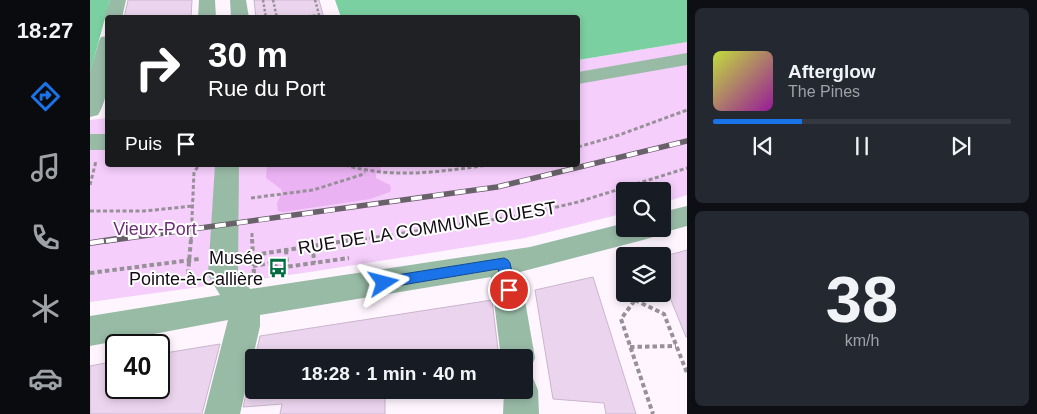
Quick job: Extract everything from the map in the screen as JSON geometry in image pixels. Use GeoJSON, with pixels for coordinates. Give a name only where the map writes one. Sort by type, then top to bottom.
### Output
{"type":"FeatureCollection","features":[{"type":"Feature","properties":{"kind":"street"},"geometry":{"type":"LineString","coordinates":[[114,15],[118,0]]}},
{"type":"Feature","properties":{"kind":"street"},"geometry":{"type":"LineString","coordinates":[[207,0],[207,15]]}},
{"type":"Feature","properties":{"kind":"street"},"geometry":{"type":"LineString","coordinates":[[238,0],[240,15]]}},
{"type":"Feature","properties":{"kind":"street"},"geometry":{"type":"LineString","coordinates":[[90,110],[105,52]]}},
{"type":"Feature","properties":{"kind":"street"},"geometry":{"type":"LineString","coordinates":[[580,78],[687,59]]}},
{"type":"Feature","properties":{"kind":"street"},"geometry":{"type":"LineString","coordinates":[[222,414],[241,345],[244,326],[244,305],[223,275],[227,167]]}},
{"type":"Feature","properties":{"kind":"street"},"geometry":{"type":"LineString","coordinates":[[671,220],[687,216]]}},
{"type":"Feature","properties":{"kind":"street"},"geometry":{"type":"LineString","coordinates":[[90,331],[504,263],[566,251],[616,237]]}},
{"type":"Feature","properties":{"kind":"street"},"geometry":{"type":"LineString","coordinates":[[504,263],[517,349]]}},
{"type":"Feature","properties":{"kind":"street"},"geometry":{"type":"LineString","coordinates":[[521,399],[521,414]]}},
{"type":"Feature","properties":{"kind":"path"},"geometry":{"type":"LineString","coordinates":[[263,0],[266,15]]}},
{"type":"Feature","properties":{"kind":"path"},"geometry":{"type":"LineString","coordinates":[[273,0],[276,15]]}},
{"type":"Feature","properties":{"kind":"path"},"geometry":{"type":"LineString","coordinates":[[315,0],[320,15]]}},
{"type":"Feature","properties":{"kind":"path"},"geometry":{"type":"LineString","coordinates":[[304,11],[305,15]]}},
{"type":"Feature","properties":{"kind":"path"},"geometry":{"type":"LineString","coordinates":[[580,146],[625,133],[687,110]]}},
{"type":"Feature","properties":{"kind":"path"},"geometry":{"type":"LineString","coordinates":[[90,185],[98,148]]}},
{"type":"Feature","properties":{"kind":"path"},"geometry":{"type":"LineString","coordinates":[[188,274],[194,172],[198,167]]}},
{"type":"Feature","properties":{"kind":"path"},"geometry":{"type":"LineString","coordinates":[[351,167],[365,172],[403,175],[471,167]]}},
{"type":"Feature","properties":{"kind":"path","name":"RUE DE LA COMMUNE OUEST"},"geometry":{"type":"LineString","coordinates":[[252,255],[500,219],[542,211],[597,197],[687,168]]}},
{"type":"Feature","properties":{"kind":"path"},"geometry":{"type":"LineString","coordinates":[[251,198],[313,190],[361,175],[365,172]]}},
{"type":"Feature","properties":{"kind":"path"},"geometry":{"type":"LineString","coordinates":[[90,211],[144,211],[193,206]]}},
{"type":"Feature","properties":{"kind":"path"},"geometry":{"type":"LineString","coordinates":[[313,246],[314,263]]}},
{"type":"Feature","properties":{"kind":"path"},"geometry":{"type":"LineString","coordinates":[[286,250],[287,266]]}},
{"type":"Feature","properties":{"kind":"path","name":"RUE DE LA COMMUNE OUEST"},"geometry":{"type":"LineString","coordinates":[[253,266],[272,263],[278,268],[349,258]]}},
{"type":"Feature","properties":{"kind":"path"},"geometry":{"type":"LineString","coordinates":[[90,273],[197,259]]}},
{"type":"Feature","properties":{"kind":"path"},"geometry":{"type":"LineString","coordinates":[[634,302],[621,319],[653,414]]}},
{"type":"Feature","properties":{"kind":"path"},"geometry":{"type":"LineString","coordinates":[[639,302],[664,314],[687,373]]}},
{"type":"Feature","properties":{"kind":"path"},"geometry":{"type":"LineString","coordinates":[[630,347],[676,346]]}},
{"type":"Feature","properties":{"kind":"green space","name":"Vieux-Port"},"geometry":{"type":"Polygon","coordinates":[[[687,42],[687,195],[671,200],[671,182],[616,182],[616,215],[525,238],[310,272],[90,302],[90,120],[105,118],[105,167],[580,167],[580,60],[687,42]]]}},
{"type":"Feature","properties":{"kind":"shaded area"},"geometry":{"type":"Polygon","coordinates":[[[90,0],[110,0],[105,15],[90,73],[90,0]]]}},
{"type":"Feature","properties":{"kind":"shaded area"},"geometry":{"type":"Polygon","coordinates":[[[335,0],[687,0],[687,42],[580,60],[580,15],[340,15],[335,0]]]}},
{"type":"Feature","properties":{"kind":"shaded area"},"geometry":{"type":"Polygon","coordinates":[[[267,167],[380,167],[381,170],[376,174],[376,178],[390,185],[391,189],[390,192],[370,199],[283,212],[278,211],[277,203],[282,193],[281,189],[266,178],[267,167]]]}},
{"type":"Feature","properties":{"kind":"building"},"geometry":{"type":"Polygon","coordinates":[[[128,0],[192,0],[191,15],[125,15],[128,0]]]}},
{"type":"Feature","properties":{"kind":"building"},"geometry":{"type":"Polygon","coordinates":[[[254,0],[319,0],[323,15],[256,15],[254,0]]]}},
{"type":"Feature","properties":{"kind":"building"},"geometry":{"type":"Polygon","coordinates":[[[687,250],[687,337],[671,300],[671,254],[687,250]]]}},
{"type":"Feature","properties":{"kind":"building"},"geometry":{"type":"Polygon","coordinates":[[[593,277],[636,414],[606,414],[604,403],[553,399],[535,290],[593,277]]]}},
{"type":"Feature","properties":{"kind":"building"},"geometry":{"type":"Polygon","coordinates":[[[492,300],[498,349],[257,349],[260,336],[492,300]]]}},
{"type":"Feature","properties":{"kind":"building"},"geometry":{"type":"Polygon","coordinates":[[[220,344],[202,414],[90,414],[90,366],[105,363],[105,399],[170,399],[170,352],[220,344]]]}},
{"type":"Feature","properties":{"kind":"building"},"geometry":{"type":"Polygon","coordinates":[[[245,399],[385,399],[385,414],[280,414],[282,404],[243,407],[245,399]]]}},
{"type":"Feature","properties":{"kind":"railway"},"geometry":{"type":"LineString","coordinates":[[580,167],[687,141]]}},
{"type":"Feature","properties":{"kind":"railway"},"geometry":{"type":"LineString","coordinates":[[106,241],[497,187],[580,167]]}},
{"type":"Feature","properties":{"kind":"railway"},"geometry":{"type":"LineString","coordinates":[[90,243],[116,239]]}},
{"type":"Feature","properties":{"kind":"place","name":"Musée Pointe-à-Callière"},"geometry":{"type":"Point","coordinates":[278,268]}},
{"type":"Feature","properties":{"kind":"route"},"geometry":{"type":"LineString","coordinates":[[384,283],[504,263],[509,290]]}}]}
